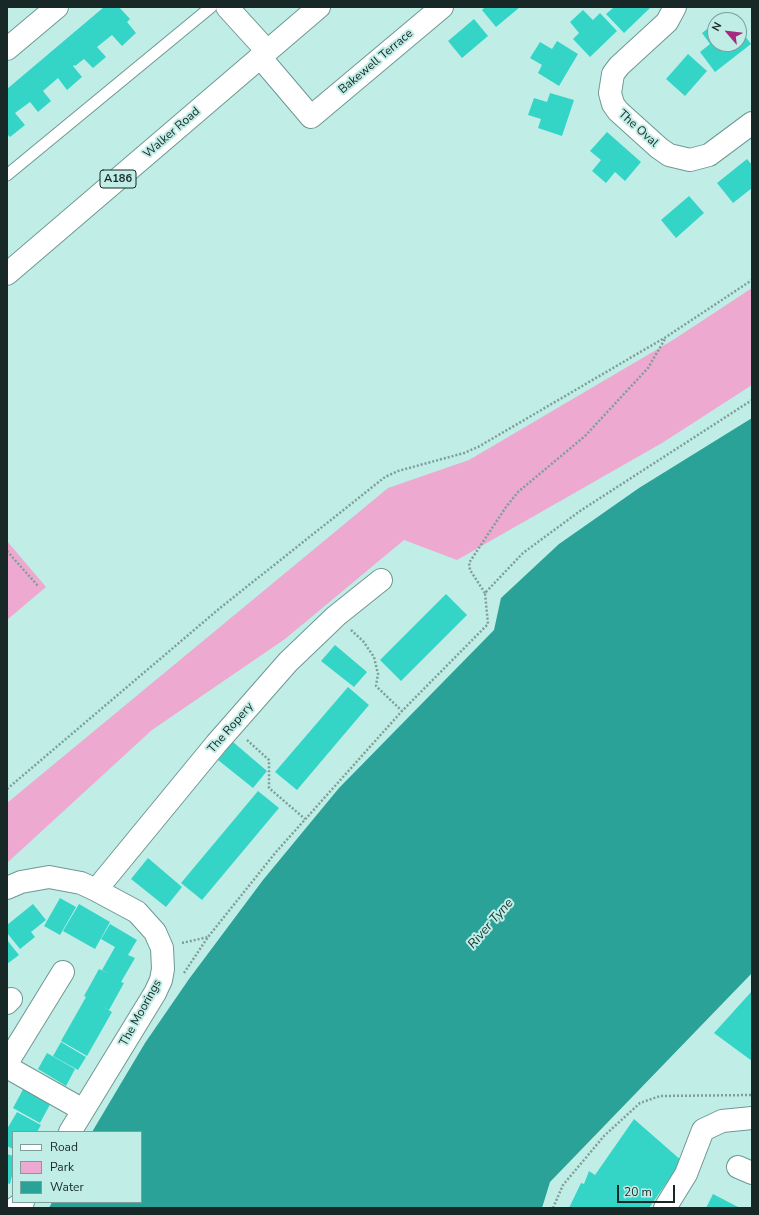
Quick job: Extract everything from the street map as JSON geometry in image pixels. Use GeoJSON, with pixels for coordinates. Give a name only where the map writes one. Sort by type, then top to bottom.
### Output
{"type":"FeatureCollection","features":[{"type":"Feature","properties":{"kind":"street"},"geometry":{"type":"LineString","coordinates":[[7,49],[57,7]]}},
{"type":"Feature","properties":{"kind":"street"},"geometry":{"type":"LineString","coordinates":[[227,7],[264,54]]}},
{"type":"Feature","properties":{"kind":"street","name":"Walker Road"},"geometry":{"type":"LineString","coordinates":[[7,274],[319,7]]}},
{"type":"Feature","properties":{"kind":"street","name":"Bakewell Terrace"},"geometry":{"type":"LineString","coordinates":[[264,54],[311,117],[442,7]]}},
{"type":"Feature","properties":{"kind":"street","name":"The Oval"},"geometry":{"type":"LineString","coordinates":[[675,7],[668,22],[619,66],[613,74],[610,93],[613,104],[618,111],[659,148],[669,155],[690,160],[709,155],[752,124]]}},
{"type":"Feature","properties":{"kind":"street","name":"The Ropery"},"geometry":{"type":"LineString","coordinates":[[96,890],[232,726],[288,662],[336,616],[381,580]]}},
{"type":"Feature","properties":{"kind":"street","name":"The Moorings"},"geometry":{"type":"LineString","coordinates":[[7,888],[21,882],[49,877],[74,882],[96,890],[126,905],[142,916],[155,932],[162,948],[163,969],[161,980],[155,993],[71,1131]]}},
{"type":"Feature","properties":{"kind":"street"},"geometry":{"type":"LineString","coordinates":[[63,972],[8,1060],[83,1110]]}},
{"type":"Feature","properties":{"kind":"street"},"geometry":{"type":"LineString","coordinates":[[665,1208],[686,1174],[704,1130],[722,1121],[752,1118]]}},
{"type":"Feature","properties":{"kind":"lane"},"geometry":{"type":"LineString","coordinates":[[7,175],[211,7]]}},
{"type":"Feature","properties":{"kind":"path"},"geometry":{"type":"LineString","coordinates":[[7,789],[220,608],[385,477],[398,471],[464,453],[478,447],[666,337],[752,280]]}},
{"type":"Feature","properties":{"kind":"path"},"geometry":{"type":"LineString","coordinates":[[183,974],[208,937],[276,852],[402,711],[488,624],[485,593],[470,570],[469,563],[506,507],[518,492],[585,436],[648,368],[666,337]]}},
{"type":"Feature","properties":{"kind":"path"},"geometry":{"type":"LineString","coordinates":[[485,593],[523,552],[580,511],[752,400]]}},
{"type":"Feature","properties":{"kind":"path"},"geometry":{"type":"LineString","coordinates":[[7,551],[38,586]]}},
{"type":"Feature","properties":{"kind":"path"},"geometry":{"type":"LineString","coordinates":[[336,616],[363,641],[374,656],[378,674],[376,686],[402,711]]}},
{"type":"Feature","properties":{"kind":"path"},"geometry":{"type":"LineString","coordinates":[[232,726],[269,760],[269,788],[305,820]]}},
{"type":"Feature","properties":{"kind":"path"},"geometry":{"type":"LineString","coordinates":[[162,948],[208,937]]}},
{"type":"Feature","properties":{"kind":"path"},"geometry":{"type":"LineString","coordinates":[[553,1208],[562,1185],[604,1136],[640,1103],[660,1096],[752,1095]]}},
{"type":"Feature","properties":{"kind":"green space"},"geometry":{"type":"Polygon","coordinates":[[[752,288],[752,385],[662,443],[457,560],[404,540],[285,639],[152,730],[7,863],[7,803],[388,488],[469,460],[673,340],[752,288]]]}},
{"type":"Feature","properties":{"kind":"green space"},"geometry":{"type":"Polygon","coordinates":[[[7,541],[46,587],[7,620],[7,541]]]}},
{"type":"Feature","properties":{"kind":"water","name":"River Tyne"},"geometry":{"type":"Polygon","coordinates":[[[752,418],[752,973],[550,1182],[542,1208],[49,1208],[52,1203],[142,1203],[142,1131],[93,1131],[145,1043],[189,979],[263,880],[339,788],[494,630],[501,598],[559,544],[639,488],[752,418]]]}},
{"type":"Feature","properties":{"kind":"building"},"geometry":{"type":"Polygon","coordinates":[[[104,7],[119,7],[130,19],[127,22],[136,33],[122,46],[112,35],[97,47],[106,57],[93,68],[84,59],[75,66],[74,65],[73,66],[82,77],[67,90],[58,78],[43,91],[51,101],[38,112],[30,102],[15,113],[25,125],[10,137],[7,134],[7,89],[104,7]]]}},
{"type":"Feature","properties":{"kind":"building"},"geometry":{"type":"Polygon","coordinates":[[[485,7],[520,7],[496,27],[482,10],[485,7]]]}},
{"type":"Feature","properties":{"kind":"building"},"geometry":{"type":"Polygon","coordinates":[[[612,7],[651,7],[624,33],[606,14],[613,8],[612,7]]]}},
{"type":"Feature","properties":{"kind":"building"},"geometry":{"type":"Polygon","coordinates":[[[583,10],[593,20],[600,13],[617,31],[590,57],[573,39],[579,33],[570,22],[583,10]]]}},
{"type":"Feature","properties":{"kind":"building"},"geometry":{"type":"Polygon","coordinates":[[[474,19],[488,36],[462,58],[448,41],[474,19]]]}},
{"type":"Feature","properties":{"kind":"building"},"geometry":{"type":"Polygon","coordinates":[[[707,29],[707,40],[702,33],[707,29]]]}},
{"type":"Feature","properties":{"kind":"building"},"geometry":{"type":"Polygon","coordinates":[[[747,39],[751,44],[747,47],[747,39]]]}},
{"type":"Feature","properties":{"kind":"building"},"geometry":{"type":"Polygon","coordinates":[[[557,41],[578,54],[559,86],[538,73],[542,65],[530,58],[540,42],[552,49],[557,41]]]}},
{"type":"Feature","properties":{"kind":"building"},"geometry":{"type":"Polygon","coordinates":[[[707,46],[707,52],[741,52],[715,72],[700,52],[707,46]]]}},
{"type":"Feature","properties":{"kind":"building"},"geometry":{"type":"Polygon","coordinates":[[[688,54],[707,71],[685,96],[666,79],[688,54]]]}},
{"type":"Feature","properties":{"kind":"building"},"geometry":{"type":"Polygon","coordinates":[[[550,93],[574,100],[562,136],[538,128],[541,119],[528,115],[534,98],[547,102],[550,93]]]}},
{"type":"Feature","properties":{"kind":"building"},"geometry":{"type":"Polygon","coordinates":[[[607,132],[641,162],[625,181],[615,172],[606,183],[592,171],[601,160],[590,151],[607,132]]]}},
{"type":"Feature","properties":{"kind":"building"},"geometry":{"type":"Polygon","coordinates":[[[747,159],[752,165],[752,188],[733,203],[717,183],[747,159]]]}},
{"type":"Feature","properties":{"kind":"building"},"geometry":{"type":"Polygon","coordinates":[[[689,196],[704,213],[676,238],[661,220],[689,196]]]}},
{"type":"Feature","properties":{"kind":"building"},"geometry":{"type":"Polygon","coordinates":[[[446,594],[467,615],[401,681],[380,660],[446,594]]]}},
{"type":"Feature","properties":{"kind":"building"},"geometry":{"type":"Polygon","coordinates":[[[335,645],[367,672],[354,687],[321,661],[335,645]]]}},
{"type":"Feature","properties":{"kind":"building"},"geometry":{"type":"Polygon","coordinates":[[[348,687],[369,705],[297,790],[275,772],[348,687]]]}},
{"type":"Feature","properties":{"kind":"building"},"geometry":{"type":"Polygon","coordinates":[[[233,742],[267,771],[253,788],[218,760],[233,742]]]}},
{"type":"Feature","properties":{"kind":"building"},"geometry":{"type":"Polygon","coordinates":[[[258,791],[279,808],[202,900],[181,883],[258,791]]]}},
{"type":"Feature","properties":{"kind":"building"},"geometry":{"type":"Polygon","coordinates":[[[148,858],[182,887],[166,907],[131,879],[148,858]]]}},
{"type":"Feature","properties":{"kind":"building"},"geometry":{"type":"Polygon","coordinates":[[[60,898],[76,907],[60,935],[44,926],[60,898]]]}},
{"type":"Feature","properties":{"kind":"building"},"geometry":{"type":"Polygon","coordinates":[[[33,904],[46,920],[31,932],[35,937],[20,949],[7,933],[7,925],[33,904]]]}},
{"type":"Feature","properties":{"kind":"building"},"geometry":{"type":"Polygon","coordinates":[[[79,904],[110,922],[95,949],[63,931],[79,904]]]}},
{"type":"Feature","properties":{"kind":"building"},"geometry":{"type":"Polygon","coordinates":[[[110,924],[137,940],[128,955],[135,958],[121,982],[124,983],[109,1010],[100,1005],[112,1012],[87,1056],[61,1041],[86,997],[84,996],[99,969],[110,974],[102,970],[115,947],[101,939],[110,924]]]}},
{"type":"Feature","properties":{"kind":"building"},"geometry":{"type":"Polygon","coordinates":[[[7,940],[19,955],[7,964],[7,940]]]}},
{"type":"Feature","properties":{"kind":"building"},"geometry":{"type":"Polygon","coordinates":[[[752,991],[752,1061],[714,1033],[752,991]]]}},
{"type":"Feature","properties":{"kind":"building"},"geometry":{"type":"Polygon","coordinates":[[[61,1042],[86,1057],[78,1070],[53,1056],[61,1042]]]}},
{"type":"Feature","properties":{"kind":"building"},"geometry":{"type":"Polygon","coordinates":[[[47,1053],[75,1069],[66,1086],[38,1069],[47,1053]]]}},
{"type":"Feature","properties":{"kind":"building"},"geometry":{"type":"Polygon","coordinates":[[[26,1084],[53,1099],[40,1123],[13,1108],[26,1084]]]}},
{"type":"Feature","properties":{"kind":"building"},"geometry":{"type":"Polygon","coordinates":[[[17,1112],[41,1125],[38,1131],[12,1131],[12,1148],[7,1146],[7,1129],[17,1112]]]}},
{"type":"Feature","properties":{"kind":"building"},"geometry":{"type":"Polygon","coordinates":[[[634,1119],[682,1161],[649,1208],[569,1208],[581,1183],[584,1184],[589,1171],[595,1175],[634,1119]]]}},
{"type":"Feature","properties":{"kind":"building"},"geometry":{"type":"Polygon","coordinates":[[[7,1154],[12,1156],[12,1176],[10,1184],[7,1183],[7,1154]]]}},
{"type":"Feature","properties":{"kind":"building"},"geometry":{"type":"Polygon","coordinates":[[[713,1194],[740,1208],[706,1208],[713,1194]]]}}]}
